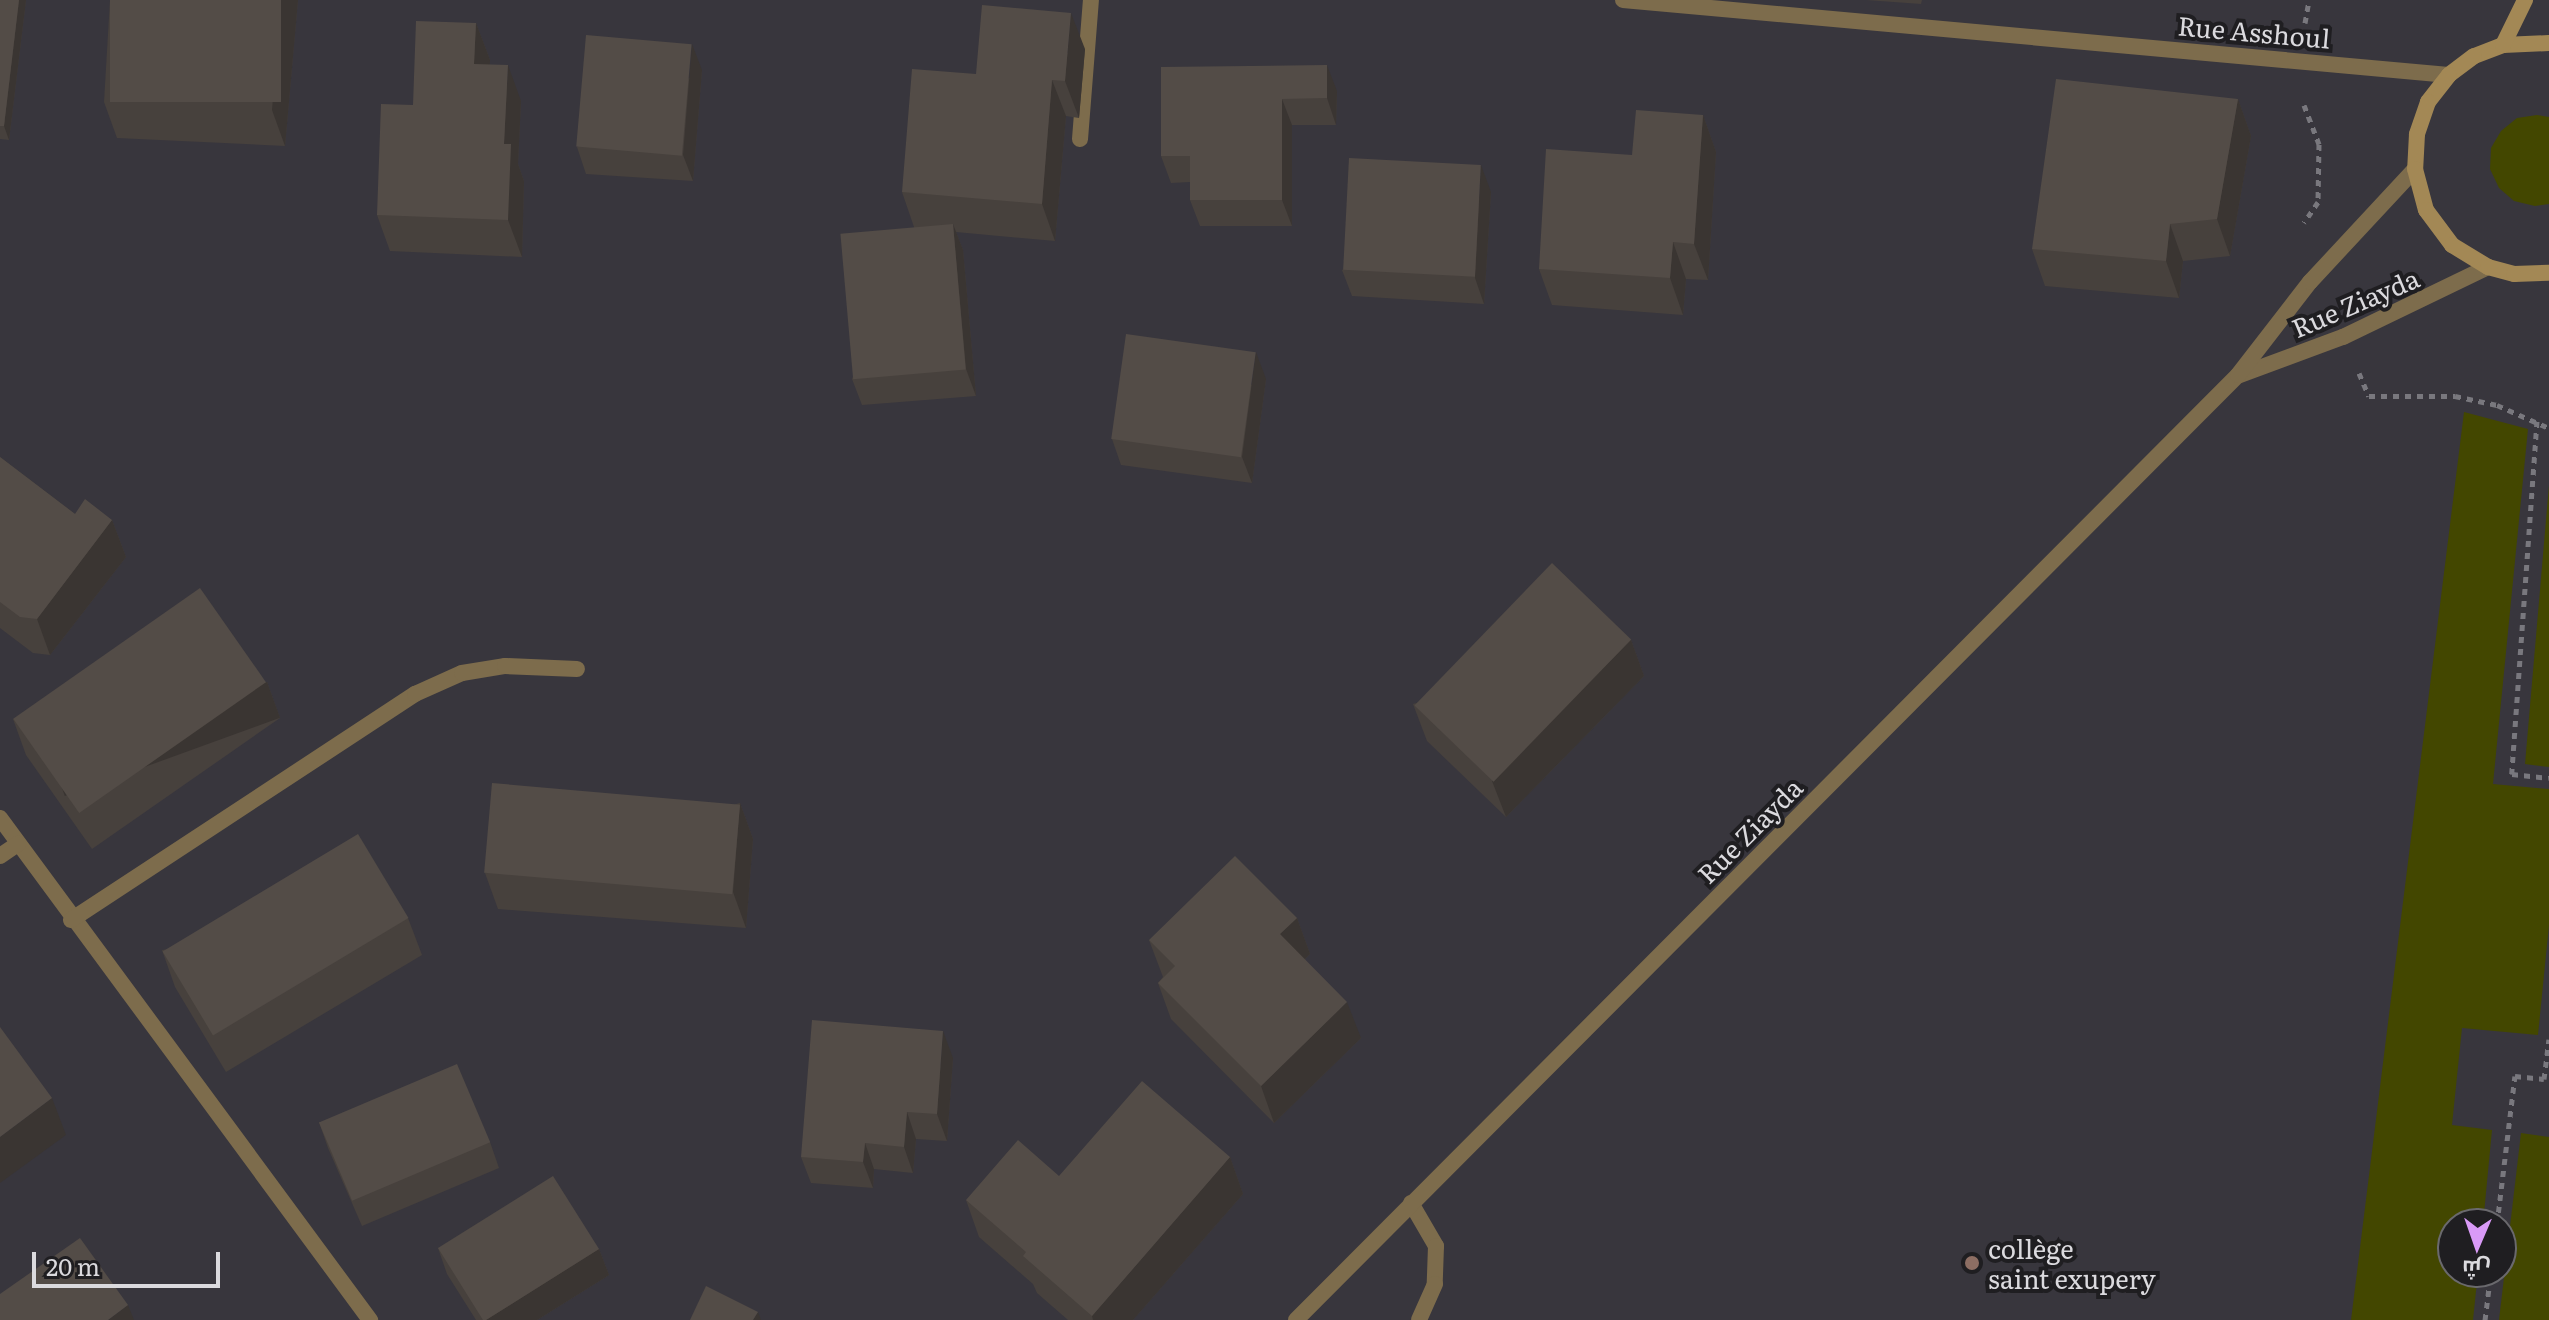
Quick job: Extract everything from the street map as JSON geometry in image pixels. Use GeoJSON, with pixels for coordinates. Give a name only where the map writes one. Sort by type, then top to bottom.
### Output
{"type":"FeatureCollection","features":[{"type":"Feature","properties":{"kind":"main road"},"geometry":{"type":"LineString","coordinates":[[2503,45],[2525,0]]}},
{"type":"Feature","properties":{"kind":"main road"},"geometry":{"type":"LineString","coordinates":[[2547,277],[2488,267],[2452,245],[2426,210],[2415,169],[2417,134],[2428,102],[2449,75],[2474,56],[2503,45],[2549,43]]}},
{"type":"Feature","properties":{"kind":"street"},"geometry":{"type":"LineString","coordinates":[[1080,139],[1091,0]]}},
{"type":"Feature","properties":{"kind":"street","name":"Rue Asshoul"},"geometry":{"type":"LineString","coordinates":[[1623,0],[2449,75]]}},
{"type":"Feature","properties":{"kind":"street","name":"Rue Ziayda"},"geometry":{"type":"LineString","coordinates":[[1296,1320],[2238,375],[2310,282],[2415,169]]}},
{"type":"Feature","properties":{"kind":"street","name":"Rue Ziayda"},"geometry":{"type":"LineString","coordinates":[[2238,375],[2343,337],[2488,267]]}},
{"type":"Feature","properties":{"kind":"street"},"geometry":{"type":"LineString","coordinates":[[71,920],[415,694],[462,673],[505,666],[577,669]]}},
{"type":"Feature","properties":{"kind":"street"},"geometry":{"type":"LineString","coordinates":[[0,818],[71,920],[370,1320]]}},
{"type":"Feature","properties":{"kind":"street"},"geometry":{"type":"LineString","coordinates":[[0,856],[18,844]]}},
{"type":"Feature","properties":{"kind":"street"},"geometry":{"type":"LineString","coordinates":[[1411,1203],[1436,1246],[1435,1284],[1419,1320]]}},
{"type":"Feature","properties":{"kind":"path"},"geometry":{"type":"LineString","coordinates":[[2537,421],[2512,774],[2549,778]]}},
{"type":"Feature","properties":{"kind":"path"},"geometry":{"type":"LineString","coordinates":[[2499,1208],[2515,1076],[2544,1079],[2549,1039]]}},
{"type":"Feature","properties":{"kind":"path"},"geometry":{"type":"LineString","coordinates":[[2485,1320],[2489,1288]]}},
{"type":"Feature","properties":{"kind":"shaded area"},"geometry":{"type":"Polygon","coordinates":[[[2549,117],[2549,204],[2535,206],[2514,201],[2499,188],[2490,169],[2491,148],[2501,131],[2517,118],[2549,117]]]}},
{"type":"Feature","properties":{"kind":"shaded area"},"geometry":{"type":"Polygon","coordinates":[[[2464,412],[2528,429],[2493,784],[2549,789],[2549,925],[2538,1035],[2462,1028],[2452,1125],[2492,1130],[2485,1208],[2437,1208],[2437,1288],[2476,1288],[2473,1320],[2351,1320],[2464,412]]]}},
{"type":"Feature","properties":{"kind":"shaded area"},"geometry":{"type":"Polygon","coordinates":[[[2549,485],[2549,767],[2525,764],[2549,485]]]}},
{"type":"Feature","properties":{"kind":"shaded area"},"geometry":{"type":"Polygon","coordinates":[[[2521,1133],[2549,1137],[2549,1320],[2499,1320],[2503,1288],[2517,1288],[2517,1208],[2512,1208],[2521,1133]]]}},
{"type":"Feature","properties":{"kind":"building"},"geometry":{"type":"Polygon","coordinates":[[[0,0],[19,0],[4,126],[0,126],[0,0]]]}},
{"type":"Feature","properties":{"kind":"building"},"geometry":{"type":"Polygon","coordinates":[[[110,0],[281,0],[281,102],[110,102],[110,0]]]}},
{"type":"Feature","properties":{"kind":"building"},"geometry":{"type":"Polygon","coordinates":[[[982,5],[1071,13],[1065,81],[1052,80],[1042,204],[902,192],[912,69],[976,74],[982,5]]]}},
{"type":"Feature","properties":{"kind":"building"},"geometry":{"type":"Polygon","coordinates":[[[416,21],[476,23],[474,64],[508,65],[504,144],[511,144],[508,220],[377,215],[381,104],[413,105],[416,21]]]}},
{"type":"Feature","properties":{"kind":"building"},"geometry":{"type":"Polygon","coordinates":[[[586,35],[692,44],[682,156],[576,147],[586,35]]]}},
{"type":"Feature","properties":{"kind":"building"},"geometry":{"type":"Polygon","coordinates":[[[1327,65],[1327,98],[1282,99],[1282,200],[1190,200],[1190,156],[1161,156],[1161,67],[1327,65]]]}},
{"type":"Feature","properties":{"kind":"building"},"geometry":{"type":"Polygon","coordinates":[[[2056,79],[2238,99],[2217,219],[2170,224],[2166,261],[2032,249],[2056,79]]]}},
{"type":"Feature","properties":{"kind":"building"},"geometry":{"type":"Polygon","coordinates":[[[1636,110],[1703,115],[1694,244],[1673,242],[1670,278],[1539,269],[1546,149],[1632,155],[1636,110]]]}},
{"type":"Feature","properties":{"kind":"building"},"geometry":{"type":"Polygon","coordinates":[[[1349,158],[1481,165],[1475,277],[1343,270],[1349,158]]]}},
{"type":"Feature","properties":{"kind":"building"},"geometry":{"type":"Polygon","coordinates":[[[953,224],[966,369],[853,379],[840,234],[953,224]]]}},
{"type":"Feature","properties":{"kind":"building"},"geometry":{"type":"Polygon","coordinates":[[[1126,334],[1256,352],[1241,457],[1111,439],[1126,334]]]}},
{"type":"Feature","properties":{"kind":"building"},"geometry":{"type":"Polygon","coordinates":[[[0,457],[75,514],[85,499],[112,520],[37,619],[20,617],[0,602],[0,457]]]}},
{"type":"Feature","properties":{"kind":"building"},"geometry":{"type":"Polygon","coordinates":[[[1552,563],[1631,639],[1494,782],[1414,705],[1552,563]]]}},
{"type":"Feature","properties":{"kind":"building"},"geometry":{"type":"Polygon","coordinates":[[[200,588],[266,682],[79,813],[13,719],[200,588]]]}},
{"type":"Feature","properties":{"kind":"building"},"geometry":{"type":"Polygon","coordinates":[[[492,783],[740,805],[732,894],[484,873],[492,783]]]}},
{"type":"Feature","properties":{"kind":"building"},"geometry":{"type":"Polygon","coordinates":[[[358,834],[408,918],[213,1035],[163,951],[358,834]]]}},
{"type":"Feature","properties":{"kind":"building"},"geometry":{"type":"Polygon","coordinates":[[[1235,856],[1297,918],[1280,934],[1347,1002],[1261,1086],[1158,983],[1175,966],[1149,940],[1235,856]]]}},
{"type":"Feature","properties":{"kind":"building"},"geometry":{"type":"Polygon","coordinates":[[[812,1020],[943,1031],[937,1114],[907,1112],[904,1147],[865,1143],[863,1162],[801,1157],[812,1020]]]}},
{"type":"Feature","properties":{"kind":"building"},"geometry":{"type":"Polygon","coordinates":[[[0,1027],[52,1098],[0,1137],[0,1027]]]}},
{"type":"Feature","properties":{"kind":"building"},"geometry":{"type":"Polygon","coordinates":[[[457,1064],[490,1142],[352,1201],[319,1123],[457,1064]]]}},
{"type":"Feature","properties":{"kind":"building"},"geometry":{"type":"Polygon","coordinates":[[[1142,1081],[1230,1157],[1092,1316],[1023,1256],[1026,1252],[966,1200],[1018,1140],[1059,1176],[1142,1081]]]}},
{"type":"Feature","properties":{"kind":"building"},"geometry":{"type":"Polygon","coordinates":[[[553,1176],[599,1249],[483,1320],[438,1248],[553,1176]]]}},
{"type":"Feature","properties":{"kind":"building"},"geometry":{"type":"Polygon","coordinates":[[[80,1238],[128,1305],[108,1320],[0,1320],[0,1294],[80,1238]]]}},
{"type":"Feature","properties":{"kind":"building"},"geometry":{"type":"Polygon","coordinates":[[[706,1286],[758,1312],[753,1320],[690,1320],[706,1286]]]}},
{"type":"Feature","properties":{"kind":"place","name":"collège saint exupery"},"geometry":{"type":"Point","coordinates":[1972,1263]}}]}
